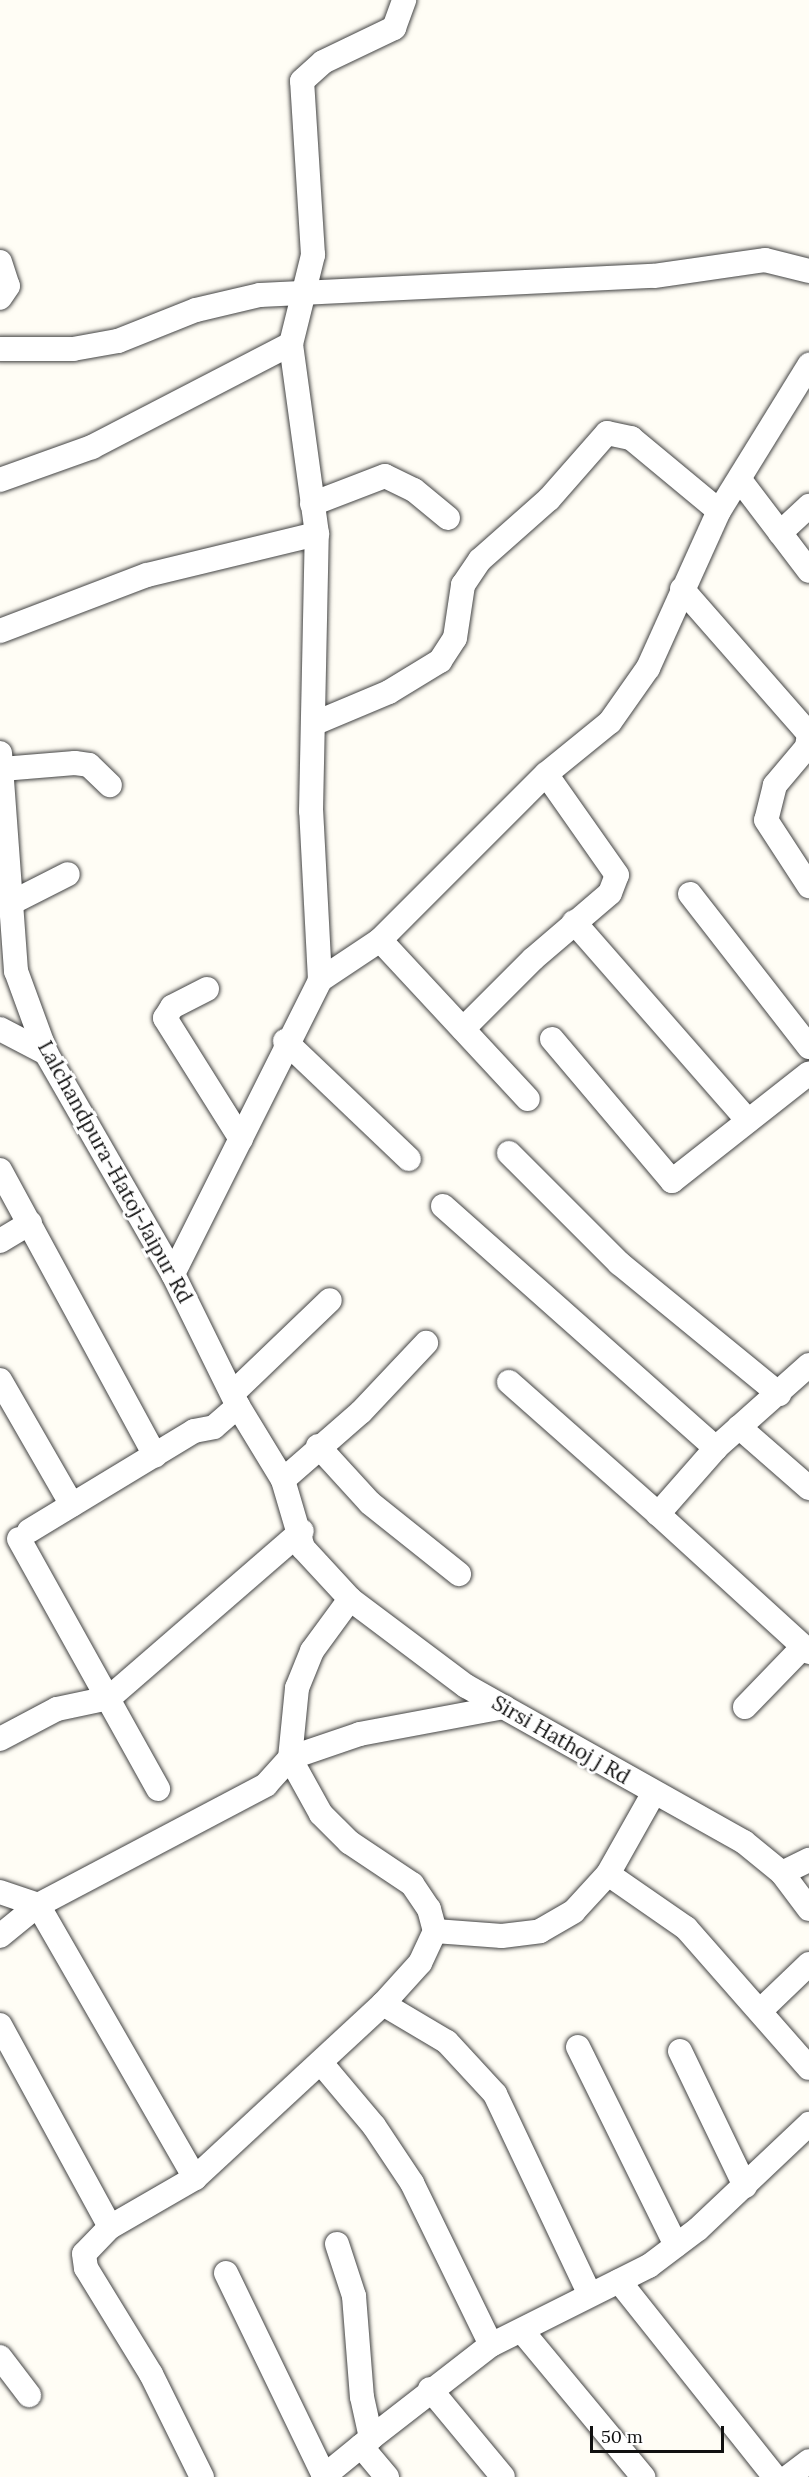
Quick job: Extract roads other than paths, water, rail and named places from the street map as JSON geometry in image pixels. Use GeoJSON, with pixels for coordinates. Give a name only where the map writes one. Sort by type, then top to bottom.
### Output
{"type":"FeatureCollection","features":[{"type":"Feature","properties":{"kind":"street"},"geometry":{"type":"LineString","coordinates":[[320,980],[313,927],[313,724],[317,534],[291,344],[313,255],[302,81],[324,62],[384,36],[402,8],[418,0]]}},
{"type":"Feature","properties":{"kind":"street"},"geometry":{"type":"LineString","coordinates":[[0,349],[73,349],[118,341],[232,300],[654,276],[765,260],[809,271]]}},
{"type":"Feature","properties":{"kind":"street"},"geometry":{"type":"LineString","coordinates":[[0,262],[8,286],[0,298]]}},
{"type":"Feature","properties":{"kind":"street"},"geometry":{"type":"LineString","coordinates":[[0,480],[92,447],[291,344]]}},
{"type":"Feature","properties":{"kind":"street"},"geometry":{"type":"LineString","coordinates":[[173,1274],[241,1139],[285,1041],[320,980],[380,940],[546,774],[610,722],[648,668],[719,511],[804,393],[809,365]]}},
{"type":"Feature","properties":{"kind":"street"},"geometry":{"type":"LineString","coordinates":[[313,724],[380,697],[441,661],[455,638],[463,585],[480,560],[549,499],[607,433],[631,438],[719,511]]}},
{"type":"Feature","properties":{"kind":"street"},"geometry":{"type":"LineString","coordinates":[[312,504],[385,476],[414,490],[448,518]]}},
{"type":"Feature","properties":{"kind":"street"},"geometry":{"type":"LineString","coordinates":[[740,480],[809,571]]}},
{"type":"Feature","properties":{"kind":"street"},"geometry":{"type":"LineString","coordinates":[[780,533],[809,506]]}},
{"type":"Feature","properties":{"kind":"street"},"geometry":{"type":"LineString","coordinates":[[0,631],[147,575],[317,534]]}},
{"type":"Feature","properties":{"kind":"street"},"geometry":{"type":"LineString","coordinates":[[682,589],[809,734],[807,747],[775,785],[766,820],[809,886]]}},
{"type":"Feature","properties":{"kind":"street"},"geometry":{"type":"LineString","coordinates":[[1,761],[89,765],[110,785]]}},
{"type":"Feature","properties":{"kind":"street","name":"Lalchandpura-Hatoj-Jaipur Rd"},"geometry":{"type":"LineString","coordinates":[[1,761],[7,905],[16,971],[46,1053],[173,1274],[230,1406],[283,1480],[302,1530],[303,1548],[315,1565]]}},
{"type":"Feature","properties":{"kind":"street"},"geometry":{"type":"LineString","coordinates":[[463,1029],[574,922],[610,893],[617,874],[546,774]]}},
{"type":"Feature","properties":{"kind":"street"},"geometry":{"type":"LineString","coordinates":[[7,905],[68,874]]}},
{"type":"Feature","properties":{"kind":"street"},"geometry":{"type":"LineString","coordinates":[[690,894],[809,1047]]}},
{"type":"Feature","properties":{"kind":"street"},"geometry":{"type":"LineString","coordinates":[[574,922],[748,1121]]}},
{"type":"Feature","properties":{"kind":"street"},"geometry":{"type":"LineString","coordinates":[[380,940],[528,1099]]}},
{"type":"Feature","properties":{"kind":"street"},"geometry":{"type":"LineString","coordinates":[[207,989],[172,1007],[165,1018],[241,1139]]}},
{"type":"Feature","properties":{"kind":"street"},"geometry":{"type":"LineString","coordinates":[[0,1029],[46,1053]]}},
{"type":"Feature","properties":{"kind":"street"},"geometry":{"type":"LineString","coordinates":[[552,1039],[665,1179],[678,1178],[809,1073]]}},
{"type":"Feature","properties":{"kind":"street"},"geometry":{"type":"LineString","coordinates":[[285,1041],[410,1159]]}},
{"type":"Feature","properties":{"kind":"street"},"geometry":{"type":"LineString","coordinates":[[509,1153],[620,1263],[779,1394]]}},
{"type":"Feature","properties":{"kind":"street"},"geometry":{"type":"LineString","coordinates":[[0,1170],[155,1456]]}},
{"type":"Feature","properties":{"kind":"street"},"geometry":{"type":"LineString","coordinates":[[443,1206],[716,1448]]}},
{"type":"Feature","properties":{"kind":"street"},"geometry":{"type":"LineString","coordinates":[[0,1241],[30,1223]]}},
{"type":"Feature","properties":{"kind":"street"},"geometry":{"type":"LineString","coordinates":[[158,1789],[24,1535],[194,1431],[204,1432],[330,1300]]}},
{"type":"Feature","properties":{"kind":"street"},"geometry":{"type":"LineString","coordinates":[[283,1480],[318,1446],[361,1412],[426,1343]]}},
{"type":"Feature","properties":{"kind":"street"},"geometry":{"type":"LineString","coordinates":[[658,1514],[716,1448],[809,1365]]}},
{"type":"Feature","properties":{"kind":"street"},"geometry":{"type":"LineString","coordinates":[[0,1380],[72,1505]]}},
{"type":"Feature","properties":{"kind":"street"},"geometry":{"type":"LineString","coordinates":[[509,1382],[806,1649],[745,1707]]}},
{"type":"Feature","properties":{"kind":"street"},"geometry":{"type":"LineString","coordinates":[[739,1426],[809,1488]]}},
{"type":"Feature","properties":{"kind":"street"},"geometry":{"type":"LineString","coordinates":[[318,1446],[370,1503],[459,1574]]}},
{"type":"Feature","properties":{"kind":"street"},"geometry":{"type":"LineString","coordinates":[[3,1730],[57,1709],[109,1698],[302,1530]]}},
{"type":"Feature","properties":{"kind":"street","name":"Sirsi Hathoj j Rd"},"geometry":{"type":"LineString","coordinates":[[315,1565],[350,1599],[466,1686],[653,1794],[744,1842],[782,1873],[809,1909]]}},
{"type":"Feature","properties":{"kind":"street"},"geometry":{"type":"LineString","coordinates":[[350,1599],[312,1651],[297,1688],[290,1758],[321,1814],[349,1842],[412,1884],[435,1931]]}},
{"type":"Feature","properties":{"kind":"street"},"geometry":{"type":"LineString","coordinates":[[0,1936],[38,1905],[266,1785],[290,1758],[360,1734],[504,1707]]}},
{"type":"Feature","properties":{"kind":"street"},"geometry":{"type":"LineString","coordinates":[[435,1931],[502,1936],[540,1931],[574,1911],[608,1874],[653,1794]]}},
{"type":"Feature","properties":{"kind":"street"},"geometry":{"type":"LineString","coordinates":[[782,1873],[809,1860]]}},
{"type":"Feature","properties":{"kind":"street"},"geometry":{"type":"LineString","coordinates":[[608,1874],[686,1928],[809,2068]]}},
{"type":"Feature","properties":{"kind":"street"},"geometry":{"type":"LineString","coordinates":[[0,1892],[38,1905],[195,2178]]}},
{"type":"Feature","properties":{"kind":"street"},"geometry":{"type":"LineString","coordinates":[[202,2477],[152,2374],[86,2268],[84,2254],[110,2228],[195,2178],[321,2063],[383,2004],[420,1963],[435,1931]]}},
{"type":"Feature","properties":{"kind":"street"},"geometry":{"type":"LineString","coordinates":[[760,2011],[809,1964]]}},
{"type":"Feature","properties":{"kind":"street"},"geometry":{"type":"LineString","coordinates":[[383,2004],[447,2043],[495,2094],[589,2293]]}},
{"type":"Feature","properties":{"kind":"street"},"geometry":{"type":"LineString","coordinates":[[0,2025],[110,2228]]}},
{"type":"Feature","properties":{"kind":"street"},"geometry":{"type":"LineString","coordinates":[[578,2047],[676,2246]]}},
{"type":"Feature","properties":{"kind":"street"},"geometry":{"type":"LineString","coordinates":[[680,2051],[745,2186]]}},
{"type":"Feature","properties":{"kind":"street"},"geometry":{"type":"LineString","coordinates":[[321,2063],[374,2126],[412,2183],[491,2345]]}},
{"type":"Feature","properties":{"kind":"street"},"geometry":{"type":"LineString","coordinates":[[226,2273],[324,2476],[430,2389],[491,2345],[522,2331],[589,2293],[619,2281],[676,2246],[745,2186],[809,2124]]}},
{"type":"Feature","properties":{"kind":"street"},"geometry":{"type":"LineString","coordinates":[[337,2244],[354,2296],[366,2442],[387,2477]]}},
{"type":"Feature","properties":{"kind":"street"},"geometry":{"type":"LineString","coordinates":[[619,2281],[775,2477]]}},
{"type":"Feature","properties":{"kind":"street"},"geometry":{"type":"LineString","coordinates":[[522,2331],[644,2477]]}},
{"type":"Feature","properties":{"kind":"street"},"geometry":{"type":"LineString","coordinates":[[0,2357],[29,2395]]}},
{"type":"Feature","properties":{"kind":"street"},"geometry":{"type":"LineString","coordinates":[[430,2389],[503,2477]]}},
{"type":"Feature","properties":{"kind":"street"},"geometry":{"type":"LineString","coordinates":[[788,2477],[809,2461]]}}]}
